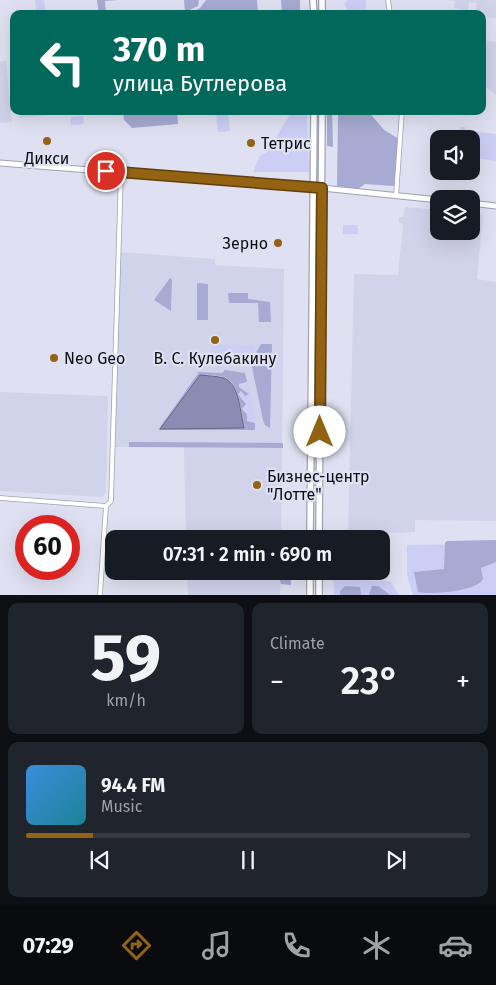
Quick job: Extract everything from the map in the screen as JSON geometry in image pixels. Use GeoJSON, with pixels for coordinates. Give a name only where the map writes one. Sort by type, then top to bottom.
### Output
{"type":"FeatureCollection","features":[{"type":"Feature","properties":{"kind":"main road"},"geometry":{"type":"LineString","coordinates":[[310,530],[314,115]]}},
{"type":"Feature","properties":{"kind":"main road"},"geometry":{"type":"LineString","coordinates":[[319,530],[322,115]]}},
{"type":"Feature","properties":{"kind":"main road"},"geometry":{"type":"LineString","coordinates":[[310,580],[310,595]]}},
{"type":"Feature","properties":{"kind":"main road"},"geometry":{"type":"LineString","coordinates":[[319,580],[319,595]]}},
{"type":"Feature","properties":{"kind":"street"},"geometry":{"type":"LineString","coordinates":[[396,196],[402,115]]}},
{"type":"Feature","properties":{"kind":"street"},"geometry":{"type":"LineString","coordinates":[[0,163],[322,188],[430,199]]}},
{"type":"Feature","properties":{"kind":"street"},"geometry":{"type":"LineString","coordinates":[[100,595],[106,506],[111,501],[121,172]]}},
{"type":"Feature","properties":{"kind":"street"},"geometry":{"type":"LineString","coordinates":[[480,204],[496,206]]}},
{"type":"Feature","properties":{"kind":"street"},"geometry":{"type":"LineString","coordinates":[[0,498],[106,506]]}},
{"type":"Feature","properties":{"kind":"shaded area"},"geometry":{"type":"Polygon","coordinates":[[[35,0],[44,0],[45,10],[36,10],[35,0]]]}},
{"type":"Feature","properties":{"kind":"shaded area"},"geometry":{"type":"Polygon","coordinates":[[[97,0],[118,0],[105,1],[106,10],[98,10],[97,0]]]}},
{"type":"Feature","properties":{"kind":"shaded area"},"geometry":{"type":"Polygon","coordinates":[[[184,0],[199,0],[198,6],[185,10],[184,0]]]}},
{"type":"Feature","properties":{"kind":"shaded area"},"geometry":{"type":"Polygon","coordinates":[[[206,0],[257,0],[258,10],[196,10],[200,8],[206,0]]]}},
{"type":"Feature","properties":{"kind":"shaded area"},"geometry":{"type":"Polygon","coordinates":[[[281,0],[300,0],[300,10],[282,10],[281,0]]]}},
{"type":"Feature","properties":{"kind":"shaded area"},"geometry":{"type":"Polygon","coordinates":[[[348,0],[366,0],[366,10],[348,10],[344,4],[348,0]]]}},
{"type":"Feature","properties":{"kind":"shaded area"},"geometry":{"type":"Polygon","coordinates":[[[449,0],[496,0],[496,18],[486,17],[486,10],[476,10],[477,3],[469,2],[468,10],[454,8],[455,1],[449,0]]]}},
{"type":"Feature","properties":{"kind":"shaded area"},"geometry":{"type":"Polygon","coordinates":[[[487,41],[496,42],[496,95],[486,87],[487,41]]]}},
{"type":"Feature","properties":{"kind":"shaded area"},"geometry":{"type":"Polygon","coordinates":[[[6,61],[12,122],[0,123],[0,62],[6,61]]]}},
{"type":"Feature","properties":{"kind":"shaded area"},"geometry":{"type":"Polygon","coordinates":[[[20,115],[47,115],[20,118],[20,115]]]}},
{"type":"Feature","properties":{"kind":"shaded area"},"geometry":{"type":"Polygon","coordinates":[[[123,115],[177,115],[178,124],[132,128],[124,120],[123,115]]]}},
{"type":"Feature","properties":{"kind":"shaded area"},"geometry":{"type":"Polygon","coordinates":[[[216,115],[228,115],[230,131],[218,132],[216,115]]]}},
{"type":"Feature","properties":{"kind":"shaded area"},"geometry":{"type":"Polygon","coordinates":[[[290,115],[307,115],[309,172],[253,172],[260,156],[268,151],[290,115]]]}},
{"type":"Feature","properties":{"kind":"shaded area"},"geometry":{"type":"Polygon","coordinates":[[[327,115],[332,115],[333,147],[327,146],[327,115]]]}},
{"type":"Feature","properties":{"kind":"shaded area"},"geometry":{"type":"Polygon","coordinates":[[[338,115],[371,115],[384,130],[399,139],[394,186],[365,184],[358,189],[337,186],[338,115]]]}},
{"type":"Feature","properties":{"kind":"shaded area"},"geometry":{"type":"Polygon","coordinates":[[[83,116],[84,124],[71,125],[70,117],[83,116]]]}},
{"type":"Feature","properties":{"kind":"shaded area"},"geometry":{"type":"Polygon","coordinates":[[[480,132],[496,134],[496,161],[480,158],[480,132]]]}},
{"type":"Feature","properties":{"kind":"shaded area"},"geometry":{"type":"Polygon","coordinates":[[[405,207],[430,209],[430,240],[480,240],[480,215],[483,215],[477,279],[496,282],[496,521],[415,520],[415,532],[390,533],[390,530],[348,530],[354,274],[398,275],[403,224],[399,223],[399,217],[403,217],[405,207]]]}},
{"type":"Feature","properties":{"kind":"shaded area"},"geometry":{"type":"Polygon","coordinates":[[[343,225],[358,225],[358,234],[343,234],[343,225]]]}},
{"type":"Feature","properties":{"kind":"shaded area"},"geometry":{"type":"Polygon","coordinates":[[[119,252],[215,259],[215,265],[284,269],[281,530],[186,530],[184,447],[113,447],[119,252]]]}},
{"type":"Feature","properties":{"kind":"shaded area"},"geometry":{"type":"Polygon","coordinates":[[[170,278],[172,280],[171,311],[154,300],[170,278]]]}},
{"type":"Feature","properties":{"kind":"shaded area"},"geometry":{"type":"Polygon","coordinates":[[[197,283],[208,284],[208,320],[197,320],[197,283]]]}},
{"type":"Feature","properties":{"kind":"shaded area"},"geometry":{"type":"Polygon","coordinates":[[[228,293],[248,293],[248,299],[270,302],[271,322],[259,322],[258,303],[229,303],[228,293]]]}},
{"type":"Feature","properties":{"kind":"shaded area"},"geometry":{"type":"Polygon","coordinates":[[[261,344],[272,344],[270,428],[265,425],[263,420],[251,362],[261,344]]]}},
{"type":"Feature","properties":{"kind":"shaded area"},"geometry":{"type":"Polygon","coordinates":[[[211,345],[256,345],[248,361],[211,361],[211,345]]]}},
{"type":"Feature","properties":{"kind":"shaded area"},"geometry":{"type":"Polygon","coordinates":[[[225,370],[245,373],[247,382],[239,384],[239,387],[249,394],[245,396],[241,391],[238,394],[246,404],[242,409],[247,414],[247,421],[255,423],[255,430],[158,430],[199,372],[222,373],[225,370]],[[200,375],[160,429],[244,428],[237,392],[229,380],[215,375],[200,375]]]}},
{"type":"Feature","properties":{"kind":"shaded area"},"geometry":{"type":"Polygon","coordinates":[[[200,375],[221,377],[229,381],[236,393],[244,428],[160,429],[200,375]]]}},
{"type":"Feature","properties":{"kind":"shaded area"},"geometry":{"type":"Polygon","coordinates":[[[248,383],[256,422],[247,419],[248,413],[244,409],[247,403],[239,394],[241,392],[247,397],[249,395],[245,389],[239,387],[248,383]]]}},
{"type":"Feature","properties":{"kind":"shaded area"},"geometry":{"type":"Polygon","coordinates":[[[0,392],[108,396],[106,492],[102,497],[0,491],[0,392]]]}},
{"type":"Feature","properties":{"kind":"shaded area"},"geometry":{"type":"Polygon","coordinates":[[[129,442],[283,443],[283,448],[129,447],[129,442]]]}},
{"type":"Feature","properties":{"kind":"shaded area"},"geometry":{"type":"Polygon","coordinates":[[[496,540],[496,562],[481,568],[483,579],[479,583],[452,592],[418,592],[414,572],[444,569],[445,543],[447,541],[496,540]]]}},
{"type":"Feature","properties":{"kind":"shaded area"},"geometry":{"type":"Polygon","coordinates":[[[496,544],[496,595],[413,595],[407,575],[407,545],[496,544]]]}},
{"type":"Feature","properties":{"kind":"shaded area"},"geometry":{"type":"Polygon","coordinates":[[[187,580],[281,580],[280,595],[188,595],[187,580]]]}},
{"type":"Feature","properties":{"kind":"shaded area"},"geometry":{"type":"Polygon","coordinates":[[[280,580],[291,580],[291,585],[281,584],[280,580]]]}},
{"type":"Feature","properties":{"kind":"shaded area"},"geometry":{"type":"Polygon","coordinates":[[[333,580],[390,581],[399,595],[334,595],[333,580]]]}},
{"type":"Feature","properties":{"kind":"shaded area"},"geometry":{"type":"Polygon","coordinates":[[[345,586],[360,587],[361,595],[340,595],[340,591],[345,586]]]}},
{"type":"Feature","properties":{"kind":"shaded area"},"geometry":{"type":"Polygon","coordinates":[[[372,586],[378,586],[390,595],[369,595],[372,586]]]}},
{"type":"Feature","properties":{"kind":"place","name":"Дикси"},"geometry":{"type":"Point","coordinates":[47,141]}},
{"type":"Feature","properties":{"kind":"place","name":"Тетрис"},"geometry":{"type":"Point","coordinates":[251,143]}},
{"type":"Feature","properties":{"kind":"place","name":"Зерно"},"geometry":{"type":"Point","coordinates":[278,243]}},
{"type":"Feature","properties":{"kind":"place","name":"В. С. Кулебакину"},"geometry":{"type":"Point","coordinates":[215,340]}},
{"type":"Feature","properties":{"kind":"place","name":"Neo Geo"},"geometry":{"type":"Point","coordinates":[54,358]}},
{"type":"Feature","properties":{"kind":"place","name":"Бизнес-центр \"Лотте\""},"geometry":{"type":"Point","coordinates":[257,485]}},
{"type":"Feature","properties":{"kind":"route"},"geometry":{"type":"LineString","coordinates":[[106,171],[322,188],[320,432]]}}]}
